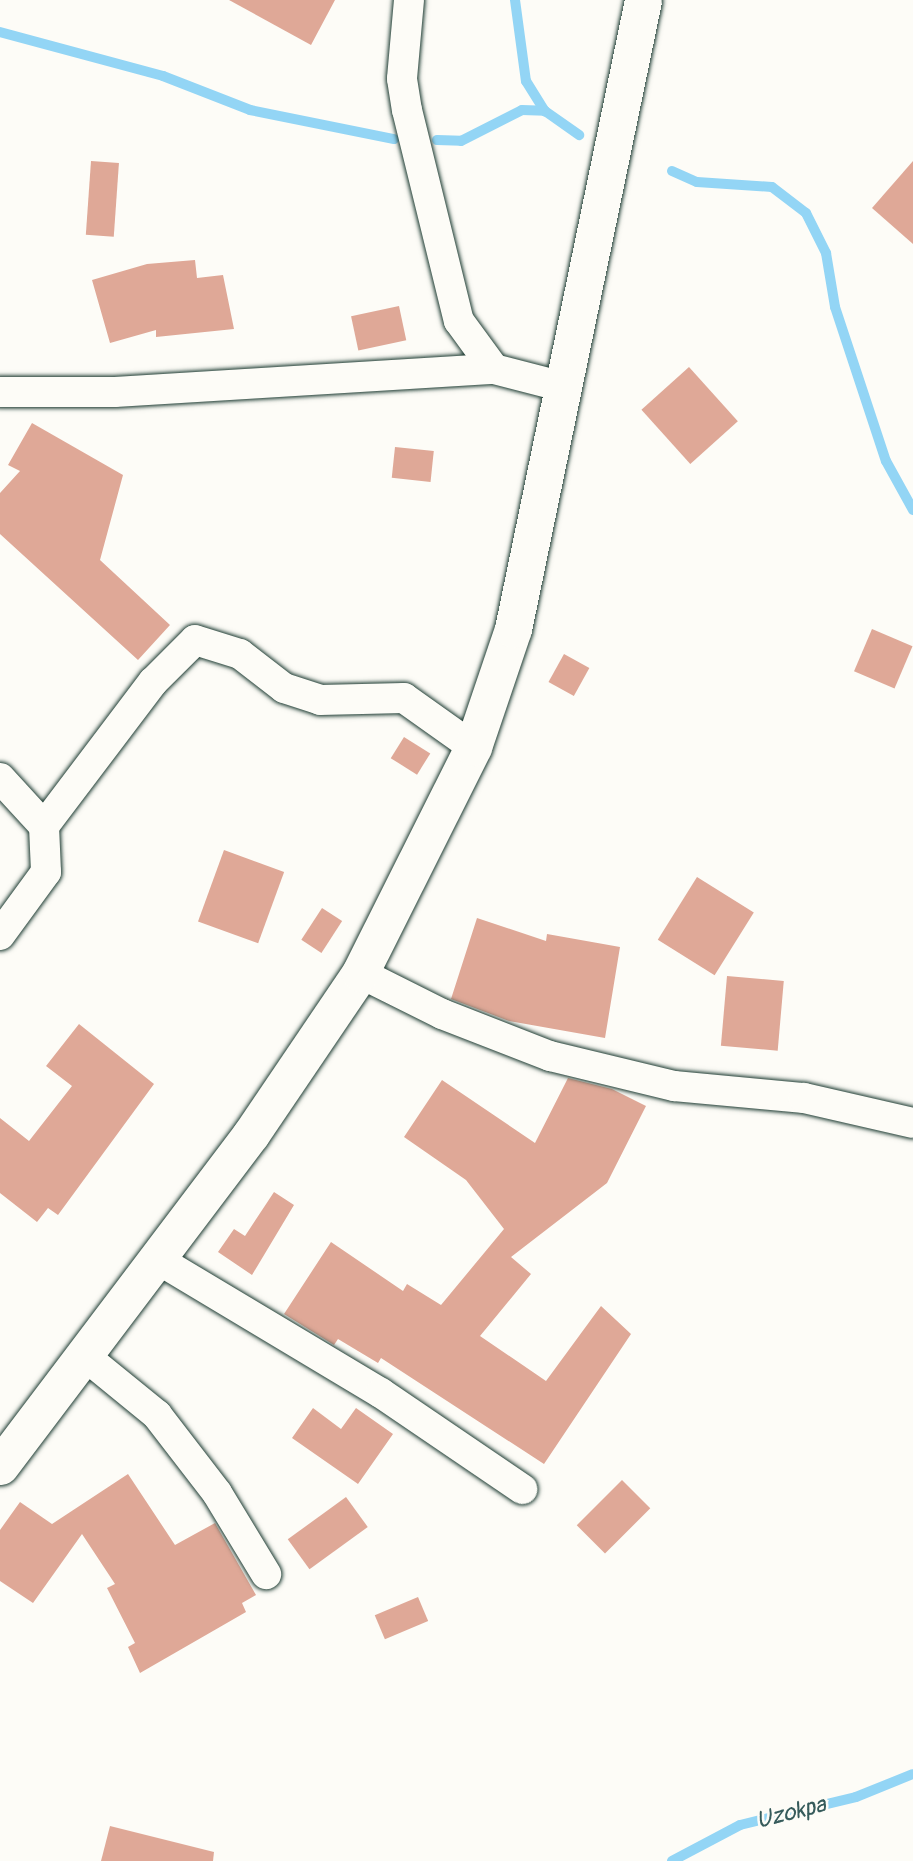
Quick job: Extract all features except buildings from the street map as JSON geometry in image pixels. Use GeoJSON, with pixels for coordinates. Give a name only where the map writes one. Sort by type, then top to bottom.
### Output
{"type":"FeatureCollection","features":[{"type":"Feature","properties":{"kind":"street"},"geometry":{"type":"LineString","coordinates":[[410,0],[402,79],[407,110],[459,321],[494,369]]}},
{"type":"Feature","properties":{"kind":"street"},"geometry":{"type":"LineString","coordinates":[[6,1446],[86,1357],[360,973],[473,747],[513,629],[643,0]]}},
{"type":"Feature","properties":{"kind":"street"},"geometry":{"type":"LineString","coordinates":[[0,392],[115,392],[494,369],[564,387]]}},
{"type":"Feature","properties":{"kind":"street"},"geometry":{"type":"LineString","coordinates":[[0,935],[46,872],[44,826],[153,682],[195,640],[240,654],[284,688],[320,700],[404,698],[473,747]]}},
{"type":"Feature","properties":{"kind":"street"},"geometry":{"type":"LineString","coordinates":[[0,778],[44,826]]}},
{"type":"Feature","properties":{"kind":"street"},"geometry":{"type":"LineString","coordinates":[[360,973],[442,1014],[550,1056],[674,1086],[804,1098],[913,1123]]}},
{"type":"Feature","properties":{"kind":"street"},"geometry":{"type":"LineString","coordinates":[[157,1259],[381,1393],[522,1489]]}},
{"type":"Feature","properties":{"kind":"street"},"geometry":{"type":"LineString","coordinates":[[86,1357],[157,1415],[217,1493],[266,1574]]}},
{"type":"Feature","properties":{"kind":"waterway"},"geometry":{"type":"LineString","coordinates":[[515,0],[526,81],[545,111],[579,135]]}},
{"type":"Feature","properties":{"kind":"waterway"},"geometry":{"type":"LineString","coordinates":[[0,32],[163,76],[250,110],[394,139]]}},
{"type":"Feature","properties":{"kind":"waterway"},"geometry":{"type":"LineString","coordinates":[[437,140],[461,141],[522,110],[545,111]]}},
{"type":"Feature","properties":{"kind":"waterway"},"geometry":{"type":"LineString","coordinates":[[672,171],[697,182],[772,187],[806,213],[826,253],[835,307],[886,461],[913,510]]}},
{"type":"Feature","properties":{"kind":"waterway","name":"Uzokpa"},"geometry":{"type":"LineString","coordinates":[[672,1861],[740,1825],[856,1797],[913,1774]]}}]}
